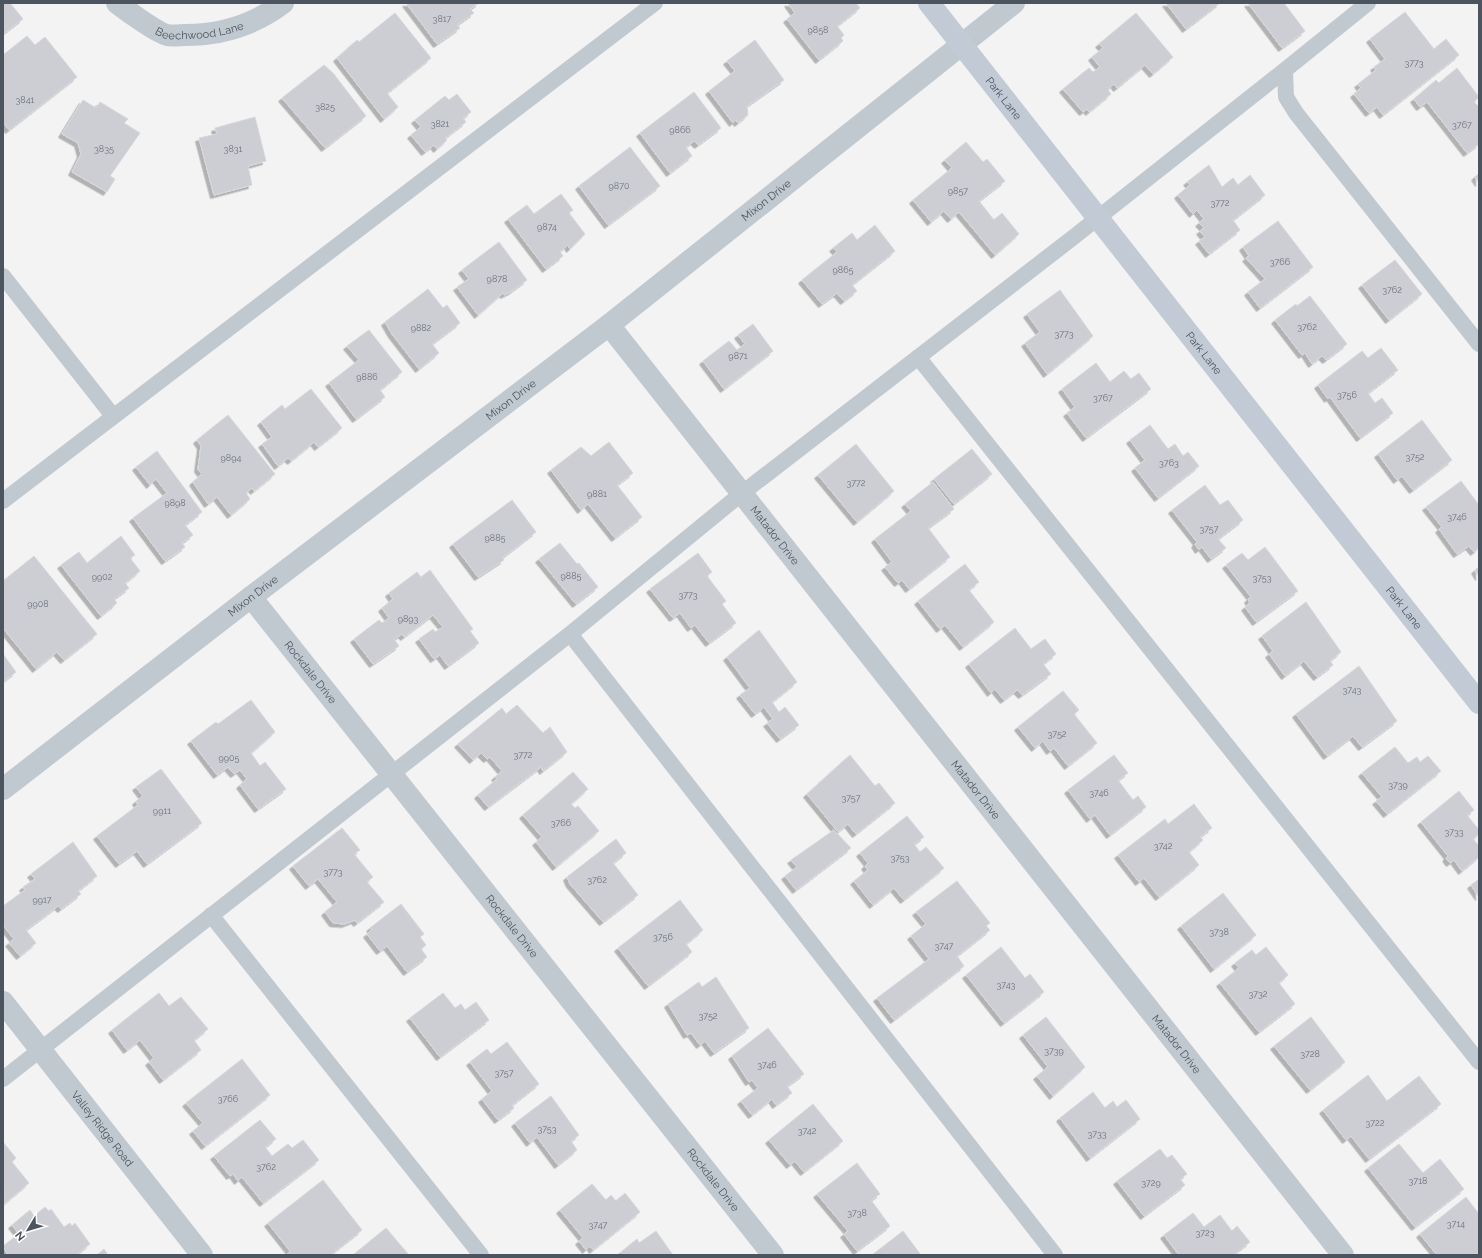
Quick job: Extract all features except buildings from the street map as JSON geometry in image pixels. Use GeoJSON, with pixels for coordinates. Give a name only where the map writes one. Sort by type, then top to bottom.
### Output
{"type":"FeatureCollection","features":[{"type":"Feature","properties":{"kind":"street","name":"Beechwood Lane"},"geometry":{"type":"LineString","coordinates":[[117,3],[128,12],[166,35],[204,35],[239,28],[269,14],[283,3]]}},
{"type":"Feature","properties":{"kind":"street","name":"Park Lane"},"geometry":{"type":"LineString","coordinates":[[929,3],[1479,703]]}},
{"type":"Feature","properties":{"kind":"street","name":"Mixon Drive"},"geometry":{"type":"LineString","coordinates":[[3,789],[609,324],[1014,3]]}},
{"type":"Feature","properties":{"kind":"street","name":"Matador Drive"},"geometry":{"type":"LineString","coordinates":[[609,324],[1344,1255]]}},
{"type":"Feature","properties":{"kind":"street","name":"Rockdale Drive"},"geometry":{"type":"LineString","coordinates":[[252,597],[773,1255]]}},
{"type":"Feature","properties":{"kind":"street","name":"Valley Ridge Road"},"geometry":{"type":"LineString","coordinates":[[3,1002],[202,1255]]}},
{"type":"Feature","properties":{"kind":"lane"},"geometry":{"type":"LineString","coordinates":[[3,502],[113,416],[655,3]]}},
{"type":"Feature","properties":{"kind":"lane"},"geometry":{"type":"LineString","coordinates":[[3,1079],[570,634],[742,494],[1098,218],[1286,70],[1368,3]]}},
{"type":"Feature","properties":{"kind":"lane"},"geometry":{"type":"LineString","coordinates":[[1286,70],[1286,97],[1296,112],[1479,344]]}},
{"type":"Feature","properties":{"kind":"lane"},"geometry":{"type":"LineString","coordinates":[[3,276],[113,416]]}},
{"type":"Feature","properties":{"kind":"lane"},"geometry":{"type":"LineString","coordinates":[[918,357],[1479,1062]]}},
{"type":"Feature","properties":{"kind":"lane"},"geometry":{"type":"LineString","coordinates":[[570,634],[1055,1255]]}},
{"type":"Feature","properties":{"kind":"lane"},"geometry":{"type":"LineString","coordinates":[[211,915],[482,1255]]}}]}
